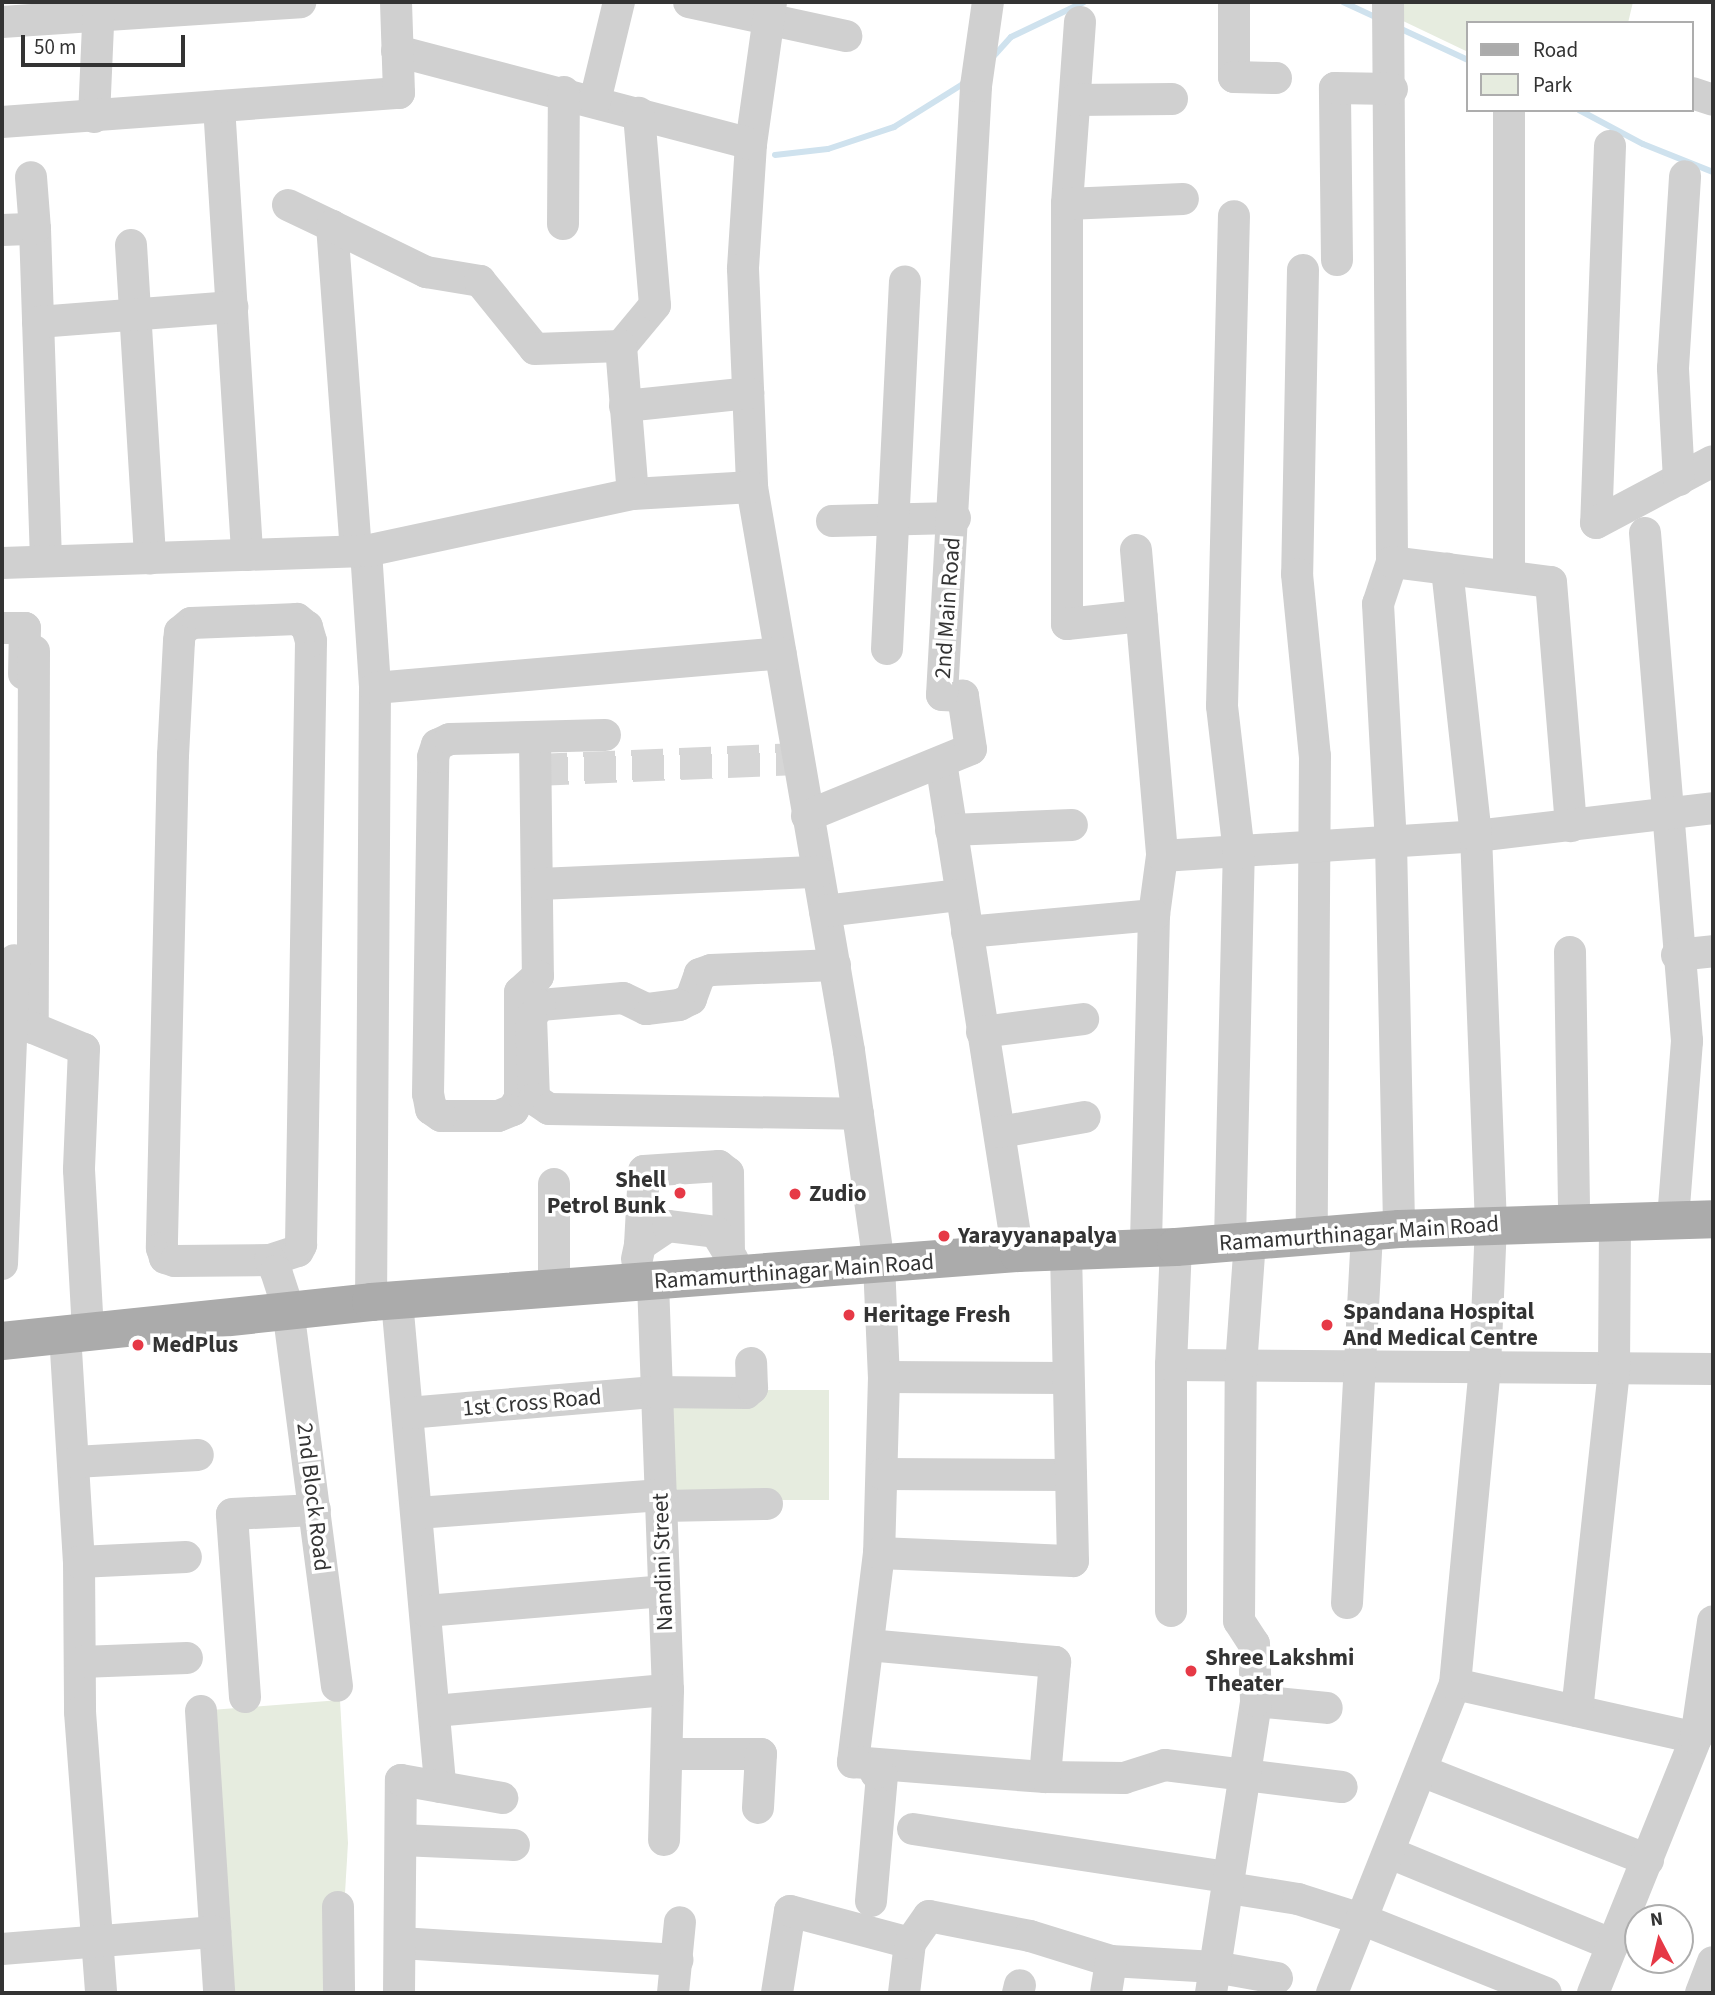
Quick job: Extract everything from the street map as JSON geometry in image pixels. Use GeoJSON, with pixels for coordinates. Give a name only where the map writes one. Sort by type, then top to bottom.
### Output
{"type":"FeatureCollection","features":[{"type":"Feature","properties":{"kind":"main road","name":"Ramamurthinagar Main Road"},"geometry":{"type":"LineString","coordinates":[[2,1341],[288,1309],[643,1284],[735,1263],[879,1264],[1018,1253],[1161,1248],[1383,1230],[1574,1221],[1713,1219]]}},
{"type":"Feature","properties":{"kind":"street"},"geometry":{"type":"LineString","coordinates":[[2,22],[99,8],[300,2]]}},
{"type":"Feature","properties":{"kind":"street"},"geometry":{"type":"LineString","coordinates":[[2,122],[399,93],[396,2]]}},
{"type":"Feature","properties":{"kind":"street"},"geometry":{"type":"LineString","coordinates":[[595,101],[619,2]]}},
{"type":"Feature","properties":{"kind":"street"},"geometry":{"type":"LineString","coordinates":[[689,2],[768,11],[846,36]]}},
{"type":"Feature","properties":{"kind":"street","name":"2nd Main Road"},"geometry":{"type":"LineString","coordinates":[[940,762],[971,749],[963,696],[942,695],[955,518],[977,75],[988,2]]}},
{"type":"Feature","properties":{"kind":"street"},"geometry":{"type":"LineString","coordinates":[[1234,3],[1234,78],[1276,78]]}},
{"type":"Feature","properties":{"kind":"street"},"geometry":{"type":"LineString","coordinates":[[94,117],[99,8]]}},
{"type":"Feature","properties":{"kind":"street"},"geometry":{"type":"LineString","coordinates":[[768,11],[751,144],[743,269],[751,487],[835,965],[879,1264],[884,1377],[879,1553],[853,1762],[877,1766],[1045,1777],[1124,1778],[1165,1765],[1342,1787]]}},
{"type":"Feature","properties":{"kind":"street"},"geometry":{"type":"LineString","coordinates":[[1347,1603],[1361,1367],[1383,1230],[1391,842],[1378,604],[1392,562],[1392,89],[1388,11]]}},
{"type":"Feature","properties":{"kind":"street"},"geometry":{"type":"LineString","coordinates":[[1080,22],[1068,204],[1067,624],[1142,616]]}},
{"type":"Feature","properties":{"kind":"street"},"geometry":{"type":"LineString","coordinates":[[397,51],[564,92],[751,144]]}},
{"type":"Feature","properties":{"kind":"street"},"geometry":{"type":"LineString","coordinates":[[1337,260],[1335,88],[1392,89]]}},
{"type":"Feature","properties":{"kind":"street"},"geometry":{"type":"LineString","coordinates":[[563,224],[564,92]]}},
{"type":"Feature","properties":{"kind":"street"},"geometry":{"type":"LineString","coordinates":[[1694,94],[1713,100]]}},
{"type":"Feature","properties":{"kind":"street"},"geometry":{"type":"LineString","coordinates":[[1075,100],[1172,99]]}},
{"type":"Feature","properties":{"kind":"street"},"geometry":{"type":"LineString","coordinates":[[219,106],[247,555]]}},
{"type":"Feature","properties":{"kind":"street"},"geometry":{"type":"LineString","coordinates":[[1509,112],[1509,575]]}},
{"type":"Feature","properties":{"kind":"street"},"geometry":{"type":"LineString","coordinates":[[632,494],[621,346],[655,305],[639,113]]}},
{"type":"Feature","properties":{"kind":"street"},"geometry":{"type":"LineString","coordinates":[[1610,146],[1596,523],[1713,461]]}},
{"type":"Feature","properties":{"kind":"street"},"geometry":{"type":"LineString","coordinates":[[1679,480],[1673,368],[1685,176]]}},
{"type":"Feature","properties":{"kind":"street"},"geometry":{"type":"LineString","coordinates":[[31,177],[46,561]]}},
{"type":"Feature","properties":{"kind":"street"},"geometry":{"type":"LineString","coordinates":[[1068,204],[1184,199]]}},
{"type":"Feature","properties":{"kind":"street"},"geometry":{"type":"LineString","coordinates":[[288,205],[426,272],[480,281],[535,349],[621,346]]}},
{"type":"Feature","properties":{"kind":"street"},"geometry":{"type":"LineString","coordinates":[[1213,1980],[1256,1701],[1254,1644],[1238,1620],[1241,1366],[1239,853],[1222,706],[1234,216]]}},
{"type":"Feature","properties":{"kind":"street"},"geometry":{"type":"LineString","coordinates":[[332,226],[375,688],[384,1301],[408,1413],[440,1787]]}},
{"type":"Feature","properties":{"kind":"street"},"geometry":{"type":"LineString","coordinates":[[2,230],[35,229]]}},
{"type":"Feature","properties":{"kind":"street"},"geometry":{"type":"LineString","coordinates":[[131,245],[150,558]]}},
{"type":"Feature","properties":{"kind":"street"},"geometry":{"type":"LineString","coordinates":[[1303,270],[1297,574],[1315,757],[1312,848],[1312,1234]]}},
{"type":"Feature","properties":{"kind":"street"},"geometry":{"type":"LineString","coordinates":[[887,649],[905,281]]}},
{"type":"Feature","properties":{"kind":"street"},"geometry":{"type":"LineString","coordinates":[[38,322],[232,307]]}},
{"type":"Feature","properties":{"kind":"street"},"geometry":{"type":"LineString","coordinates":[[625,406],[748,393]]}},
{"type":"Feature","properties":{"kind":"street"},"geometry":{"type":"LineString","coordinates":[[2,563],[361,552],[632,494],[751,487]]}},
{"type":"Feature","properties":{"kind":"street"},"geometry":{"type":"LineString","coordinates":[[831,521],[892,517],[955,518]]}},
{"type":"Feature","properties":{"kind":"street"},"geometry":{"type":"LineString","coordinates":[[1645,533],[1677,956],[1700,1041],[1673,1218]]}},
{"type":"Feature","properties":{"kind":"street"},"geometry":{"type":"LineString","coordinates":[[1136,550],[1162,856],[1154,915],[1161,1248],[1171,1365],[1171,1611]]}},
{"type":"Feature","properties":{"kind":"street"},"geometry":{"type":"LineString","coordinates":[[1392,562],[1551,582],[1571,826]]}},
{"type":"Feature","properties":{"kind":"street"},"geometry":{"type":"LineString","coordinates":[[1338,1992],[1361,1919],[1391,1853],[1455,1684],[1485,1367],[1490,1225],[1476,836],[1447,569]]}},
{"type":"Feature","properties":{"kind":"street"},"geometry":{"type":"LineString","coordinates":[[297,619],[307,627],[311,641],[301,1245],[298,1251],[270,1260],[175,1261],[165,1258],[162,1248],[173,755],[180,632],[191,623],[297,619]]}},
{"type":"Feature","properties":{"kind":"street"},"geometry":{"type":"LineString","coordinates":[[2,628],[24,628],[2,1264]]}},
{"type":"Feature","properties":{"kind":"street"},"geometry":{"type":"LineString","coordinates":[[34,651],[33,1028],[84,1049],[79,1170],[75,1462],[80,1712],[101,1993]]}},
{"type":"Feature","properties":{"kind":"street"},"geometry":{"type":"LineString","coordinates":[[375,688],[780,653]]}},
{"type":"Feature","properties":{"kind":"street"},"geometry":{"type":"LineString","coordinates":[[535,738],[539,884],[538,976],[520,992],[520,1098],[513,1110],[498,1116],[442,1116],[431,1109],[428,1094],[433,757],[438,745],[450,738],[605,735]]}},
{"type":"Feature","properties":{"kind":"street"},"geometry":{"type":"LineString","coordinates":[[807,816],[940,762],[1018,1253]]}},
{"type":"Feature","properties":{"kind":"street"},"geometry":{"type":"LineString","coordinates":[[1162,856],[1476,836],[1713,808]]}},
{"type":"Feature","properties":{"kind":"street"},"geometry":{"type":"LineString","coordinates":[[951,830],[1073,825]]}},
{"type":"Feature","properties":{"kind":"street"},"geometry":{"type":"LineString","coordinates":[[539,884],[818,872]]}},
{"type":"Feature","properties":{"kind":"street"},"geometry":{"type":"LineString","coordinates":[[825,911],[960,895]]}},
{"type":"Feature","properties":{"kind":"street"},"geometry":{"type":"LineString","coordinates":[[967,932],[1154,915]]}},
{"type":"Feature","properties":{"kind":"street"},"geometry":{"type":"LineString","coordinates":[[1677,956],[1713,951]]}},
{"type":"Feature","properties":{"kind":"street"},"geometry":{"type":"LineString","coordinates":[[1570,952],[1574,1221]]}},
{"type":"Feature","properties":{"kind":"street"},"geometry":{"type":"LineString","coordinates":[[835,965],[711,970],[700,974],[691,999],[679,1005],[646,1009],[623,998],[540,1005],[531,1017],[534,1100],[549,1109],[858,1114]]}},
{"type":"Feature","properties":{"kind":"street"},"geometry":{"type":"LineString","coordinates":[[982,1032],[1083,1019]]}},
{"type":"Feature","properties":{"kind":"street"},"geometry":{"type":"LineString","coordinates":[[1000,1132],[1085,1117]]}},
{"type":"Feature","properties":{"kind":"street","name":"Nandini Street"},"geometry":{"type":"LineString","coordinates":[[664,1840],[669,1754],[668,1690],[655,1392],[640,1245],[644,1171],[719,1166],[728,1173],[735,1263]]}},
{"type":"Feature","properties":{"kind":"street"},"geometry":{"type":"LineString","coordinates":[[554,1184],[554,1291]]}},
{"type":"Feature","properties":{"kind":"street"},"geometry":{"type":"LineString","coordinates":[[1577,1712],[1614,1368],[1615,1220]]}},
{"type":"Feature","properties":{"kind":"street"},"geometry":{"type":"LineString","coordinates":[[640,1245],[668,1226],[716,1232],[735,1263]]}},
{"type":"Feature","properties":{"kind":"street"},"geometry":{"type":"LineString","coordinates":[[879,1553],[1073,1561],[1066,1253]]}},
{"type":"Feature","properties":{"kind":"street","name":"2nd Block Road"},"geometry":{"type":"LineString","coordinates":[[270,1260],[288,1309],[337,1686]]}},
{"type":"Feature","properties":{"kind":"street","name":"1st Cross Road"},"geometry":{"type":"LineString","coordinates":[[408,1413],[655,1392],[746,1393],[752,1388],[751,1363]]}},
{"type":"Feature","properties":{"kind":"street"},"geometry":{"type":"LineString","coordinates":[[1171,1365],[1713,1369]]}},
{"type":"Feature","properties":{"kind":"street"},"geometry":{"type":"LineString","coordinates":[[884,1377],[1068,1378]]}},
{"type":"Feature","properties":{"kind":"street"},"geometry":{"type":"LineString","coordinates":[[75,1462],[198,1455]]}},
{"type":"Feature","properties":{"kind":"street"},"geometry":{"type":"LineString","coordinates":[[883,1474],[1071,1475]]}},
{"type":"Feature","properties":{"kind":"street"},"geometry":{"type":"LineString","coordinates":[[417,1513],[661,1500],[767,1504]]}},
{"type":"Feature","properties":{"kind":"street"},"geometry":{"type":"LineString","coordinates":[[245,1697],[232,1514],[315,1510]]}},
{"type":"Feature","properties":{"kind":"street"},"geometry":{"type":"LineString","coordinates":[[79,1562],[187,1557]]}},
{"type":"Feature","properties":{"kind":"street"},"geometry":{"type":"LineString","coordinates":[[426,1611],[663,1591]]}},
{"type":"Feature","properties":{"kind":"street"},"geometry":{"type":"LineString","coordinates":[[1593,1993],[1696,1738],[1713,1621]]}},
{"type":"Feature","properties":{"kind":"street"},"geometry":{"type":"LineString","coordinates":[[868,1645],[1055,1662],[1045,1777]]}},
{"type":"Feature","properties":{"kind":"street"},"geometry":{"type":"LineString","coordinates":[[80,1662],[187,1658]]}},
{"type":"Feature","properties":{"kind":"street"},"geometry":{"type":"LineString","coordinates":[[1455,1684],[1696,1738]]}},
{"type":"Feature","properties":{"kind":"street"},"geometry":{"type":"LineString","coordinates":[[435,1711],[668,1690]]}},
{"type":"Feature","properties":{"kind":"street"},"geometry":{"type":"LineString","coordinates":[[1256,1701],[1326,1708]]}},
{"type":"Feature","properties":{"kind":"street"},"geometry":{"type":"LineString","coordinates":[[201,1712],[219,1993]]}},
{"type":"Feature","properties":{"kind":"street"},"geometry":{"type":"LineString","coordinates":[[669,1754],[761,1754],[758,1808]]}},
{"type":"Feature","properties":{"kind":"street"},"geometry":{"type":"LineString","coordinates":[[871,1901],[883,1775],[876,1773],[877,1766]]}},
{"type":"Feature","properties":{"kind":"street"},"geometry":{"type":"LineString","coordinates":[[1422,1771],[1648,1860]]}},
{"type":"Feature","properties":{"kind":"street"},"geometry":{"type":"LineString","coordinates":[[399,1993],[401,1780],[502,1798]]}},
{"type":"Feature","properties":{"kind":"street"},"geometry":{"type":"LineString","coordinates":[[913,1829],[1229,1882],[1298,1899],[1361,1919],[1546,1993]]}},
{"type":"Feature","properties":{"kind":"street"},"geometry":{"type":"LineString","coordinates":[[401,1840],[513,1845]]}},
{"type":"Feature","properties":{"kind":"street"},"geometry":{"type":"LineString","coordinates":[[1391,1853],[1613,1945]]}},
{"type":"Feature","properties":{"kind":"street"},"geometry":{"type":"LineString","coordinates":[[338,1907],[339,1993]]}},
{"type":"Feature","properties":{"kind":"street"},"geometry":{"type":"LineString","coordinates":[[777,1993],[790,1911],[910,1943]]}},
{"type":"Feature","properties":{"kind":"street"},"geometry":{"type":"LineString","coordinates":[[904,1993],[910,1943],[929,1916],[941,1916],[1111,1961],[1213,1980],[1278,1978]]}},
{"type":"Feature","properties":{"kind":"street"},"geometry":{"type":"LineString","coordinates":[[673,1993],[680,1922]]}},
{"type":"Feature","properties":{"kind":"street"},"geometry":{"type":"LineString","coordinates":[[2,1949],[215,1932]]}},
{"type":"Feature","properties":{"kind":"street"},"geometry":{"type":"LineString","coordinates":[[400,1943],[677,1960]]}},
{"type":"Feature","properties":{"kind":"street"},"geometry":{"type":"LineString","coordinates":[[1106,1993],[1111,1961]]}},
{"type":"Feature","properties":{"kind":"street"},"geometry":{"type":"LineString","coordinates":[[1701,1993],[1713,1962]]}},
{"type":"Feature","properties":{"kind":"green space"},"geometry":{"type":"Polygon","coordinates":[[[1401,2],[1633,2],[1628,21],[1466,21],[1466,51],[1401,20],[1401,2]]]}},
{"type":"Feature","properties":{"kind":"green space"},"geometry":{"type":"Polygon","coordinates":[[[667,1390],[829,1390],[829,1500],[667,1500],[667,1390]]]}},
{"type":"Feature","properties":{"kind":"green space"},"geometry":{"type":"Polygon","coordinates":[[[340,1700],[348,1843],[339,1993],[231,1993],[211,1710],[340,1700]]]}},
{"type":"Feature","properties":{"kind":"waterway"},"geometry":{"type":"LineString","coordinates":[[992,58],[1011,37],[1084,2]]}},
{"type":"Feature","properties":{"kind":"waterway"},"geometry":{"type":"LineString","coordinates":[[1343,2],[1379,19]]}},
{"type":"Feature","properties":{"kind":"waterway"},"geometry":{"type":"LineString","coordinates":[[1399,28],[1466,59]]}},
{"type":"Feature","properties":{"kind":"waterway"},"geometry":{"type":"LineString","coordinates":[[775,155],[828,149],[894,127],[966,82]]}},
{"type":"Feature","properties":{"kind":"waterway"},"geometry":{"type":"LineString","coordinates":[[1583,112],[1643,144],[1713,172]]}},
{"type":"Feature","properties":{"kind":"tunnel"},"geometry":{"type":"LineString","coordinates":[[536,770],[798,759]]}},
{"type":"Feature","properties":{"kind":"place","name":"Shell Petrol Bunk"},"geometry":{"type":"Point","coordinates":[680,1193]}},
{"type":"Feature","properties":{"kind":"place","name":"Zudio"},"geometry":{"type":"Point","coordinates":[795,1194]}},
{"type":"Feature","properties":{"kind":"place","name":"Yarayyanapalya"},"geometry":{"type":"Point","coordinates":[944,1236]}},
{"type":"Feature","properties":{"kind":"place","name":"Heritage Fresh"},"geometry":{"type":"Point","coordinates":[849,1315]}},
{"type":"Feature","properties":{"kind":"place","name":"Spandana Hospital And Medical Centre"},"geometry":{"type":"Point","coordinates":[1327,1325]}},
{"type":"Feature","properties":{"kind":"place","name":"MedPlus"},"geometry":{"type":"Point","coordinates":[138,1345]}},
{"type":"Feature","properties":{"kind":"place","name":"Shree Lakshmi Theater"},"geometry":{"type":"Point","coordinates":[1191,1671]}}]}
